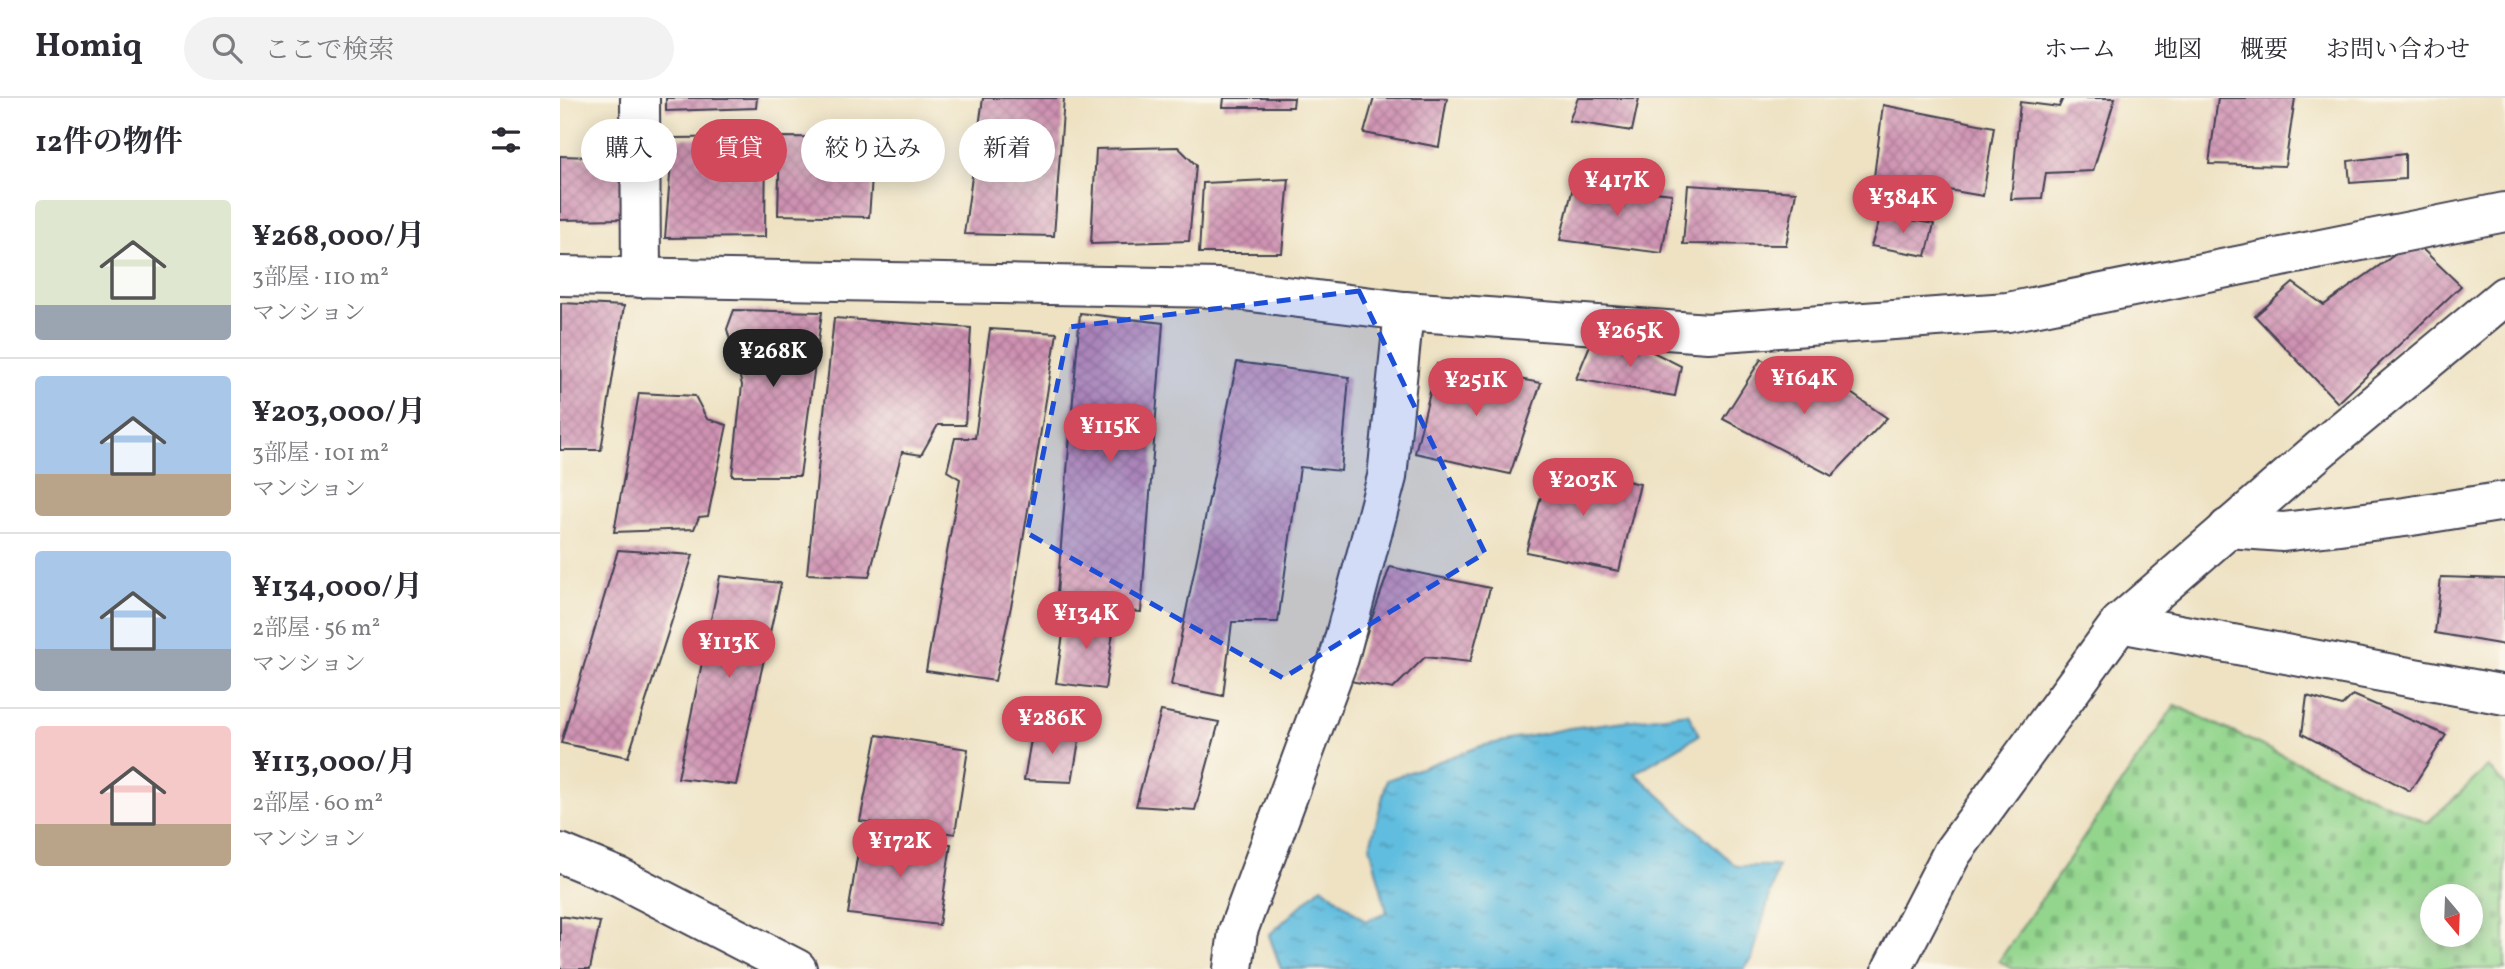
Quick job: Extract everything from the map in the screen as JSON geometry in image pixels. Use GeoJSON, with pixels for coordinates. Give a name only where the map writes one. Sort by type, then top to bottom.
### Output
{"type":"FeatureCollection","features":[{"type":"Feature","properties":{"kind":"street"},"geometry":{"type":"LineString","coordinates":[[640,98],[641,278]]}},
{"type":"Feature","properties":{"kind":"street"},"geometry":{"type":"LineString","coordinates":[[560,276],[1220,288],[1404,311],[1708,333],[2008,312],[2505,212]]}},
{"type":"Feature","properties":{"kind":"street"},"geometry":{"type":"LineString","coordinates":[[1892,969],[1952,853],[2120,623],[2228,528],[2505,296]]}},
{"type":"Feature","properties":{"kind":"street"},"geometry":{"type":"LineString","coordinates":[[1233,969],[1238,931],[1339,658],[1387,477],[1404,311]]}},
{"type":"Feature","properties":{"kind":"street"},"geometry":{"type":"LineString","coordinates":[[2228,528],[2283,532],[2505,501]]}},
{"type":"Feature","properties":{"kind":"street"},"geometry":{"type":"LineString","coordinates":[[2120,623],[2505,695]]}},
{"type":"Feature","properties":{"kind":"street"},"geometry":{"type":"LineString","coordinates":[[560,853],[618,877],[797,969]]}},
{"type":"Feature","properties":{"kind":"highlighted area"},"geometry":{"type":"Polygon","coordinates":[[[1359,291],[1485,553],[1283,678],[1027,533],[1069,327],[1359,291]]]}},
{"type":"Feature","properties":{"kind":"green space"},"geometry":{"type":"Polygon","coordinates":[[[2175,705],[2427,823],[2488,767],[2505,785],[2505,969],[2013,969],[1999,961],[2175,705]]]}},
{"type":"Feature","properties":{"kind":"water"},"geometry":{"type":"Polygon","coordinates":[[[1688,713],[1699,735],[1635,773],[1736,866],[1778,866],[1752,959],[1744,969],[1281,969],[1269,935],[1322,886],[1365,921],[1387,912],[1370,846],[1387,780],[1481,746],[1570,728],[1688,713]]]}},
{"type":"Feature","properties":{"kind":"building"},"geometry":{"type":"Polygon","coordinates":[[[666,98],[757,98],[756,108],[666,111],[666,98]]]}},
{"type":"Feature","properties":{"kind":"building"},"geometry":{"type":"Polygon","coordinates":[[[983,98],[1064,98],[1054,236],[964,234],[971,182],[1055,182],[1055,119],[980,119],[983,98]]]}},
{"type":"Feature","properties":{"kind":"building"},"geometry":{"type":"Polygon","coordinates":[[[1224,98],[1294,98],[1293,107],[1223,107],[1224,98]]]}},
{"type":"Feature","properties":{"kind":"building"},"geometry":{"type":"Polygon","coordinates":[[[1374,98],[1447,98],[1439,147],[1364,133],[1374,98]]]}},
{"type":"Feature","properties":{"kind":"building"},"geometry":{"type":"Polygon","coordinates":[[[1578,98],[1639,98],[1632,131],[1569,121],[1578,98]]]}},
{"type":"Feature","properties":{"kind":"building"},"geometry":{"type":"Polygon","coordinates":[[[2063,98],[2115,98],[2093,171],[2046,173],[2042,198],[2011,199],[2020,102],[2059,107],[2063,98]]]}},
{"type":"Feature","properties":{"kind":"building"},"geometry":{"type":"Polygon","coordinates":[[[2218,98],[2295,98],[2285,166],[2209,164],[2218,98]]]}},
{"type":"Feature","properties":{"kind":"building"},"geometry":{"type":"Polygon","coordinates":[[[1883,105],[1994,127],[1983,196],[1874,177],[1883,105]]]}},
{"type":"Feature","properties":{"kind":"building"},"geometry":{"type":"Polygon","coordinates":[[[787,137],[801,137],[801,182],[872,182],[869,217],[778,215],[779,182],[787,182],[787,137]]]}},
{"type":"Feature","properties":{"kind":"building"},"geometry":{"type":"Polygon","coordinates":[[[677,138],[691,138],[691,182],[766,182],[765,237],[665,238],[669,182],[677,182],[677,138]]]}},
{"type":"Feature","properties":{"kind":"building"},"geometry":{"type":"Polygon","coordinates":[[[1178,147],[1196,165],[1189,241],[1091,244],[1096,149],[1178,147]]]}},
{"type":"Feature","properties":{"kind":"building"},"geometry":{"type":"Polygon","coordinates":[[[2405,154],[2405,179],[2350,183],[2348,161],[2405,154]]]}},
{"type":"Feature","properties":{"kind":"building"},"geometry":{"type":"Polygon","coordinates":[[[560,156],[581,157],[581,182],[624,182],[623,219],[560,220],[560,156]]]}},
{"type":"Feature","properties":{"kind":"building"},"geometry":{"type":"Polygon","coordinates":[[[1289,179],[1282,253],[1199,253],[1203,183],[1289,179]]]}},
{"type":"Feature","properties":{"kind":"building"},"geometry":{"type":"Polygon","coordinates":[[[1574,183],[1672,194],[1662,253],[1560,240],[1574,183]]]}},
{"type":"Feature","properties":{"kind":"building"},"geometry":{"type":"Polygon","coordinates":[[[1688,185],[1796,192],[1786,245],[1683,244],[1688,185]]]}},
{"type":"Feature","properties":{"kind":"building"},"geometry":{"type":"Polygon","coordinates":[[[1881,215],[1934,224],[1926,256],[1871,246],[1881,215]]]}},
{"type":"Feature","properties":{"kind":"building"},"geometry":{"type":"Polygon","coordinates":[[[2414,241],[2461,286],[2338,403],[2255,316],[2293,283],[2324,305],[2414,241]]]}},
{"type":"Feature","properties":{"kind":"building"},"geometry":{"type":"Polygon","coordinates":[[[561,303],[624,306],[601,450],[560,450],[561,303]]]}},
{"type":"Feature","properties":{"kind":"building"},"geometry":{"type":"Polygon","coordinates":[[[734,310],[822,312],[800,476],[732,476],[742,385],[727,329],[734,310]]]}},
{"type":"Feature","properties":{"kind":"building"},"geometry":{"type":"Polygon","coordinates":[[[1080,313],[1163,323],[1141,612],[1056,606],[1080,313]]]}},
{"type":"Feature","properties":{"kind":"building"},"geometry":{"type":"Polygon","coordinates":[[[834,318],[971,328],[965,425],[938,425],[921,455],[902,452],[869,577],[807,574],[834,318]]]}},
{"type":"Feature","properties":{"kind":"building"},"geometry":{"type":"Polygon","coordinates":[[[990,329],[1057,333],[1016,583],[995,681],[926,671],[960,479],[947,471],[955,438],[975,438],[990,329]]]}},
{"type":"Feature","properties":{"kind":"building"},"geometry":{"type":"Polygon","coordinates":[[[1590,345],[1643,347],[1681,366],[1675,396],[1576,379],[1590,345]]]}},
{"type":"Feature","properties":{"kind":"building"},"geometry":{"type":"Polygon","coordinates":[[[1761,359],[1793,378],[1816,369],[1887,418],[1832,476],[1723,419],[1761,359]]]}},
{"type":"Feature","properties":{"kind":"building"},"geometry":{"type":"Polygon","coordinates":[[[1237,362],[1349,377],[1341,471],[1300,467],[1278,622],[1232,622],[1223,696],[1171,685],[1237,362]]]}},
{"type":"Feature","properties":{"kind":"building"},"geometry":{"type":"Polygon","coordinates":[[[1437,364],[1541,383],[1510,474],[1415,453],[1437,364]]]}},
{"type":"Feature","properties":{"kind":"building"},"geometry":{"type":"Polygon","coordinates":[[[639,393],[695,396],[707,419],[727,425],[708,516],[699,517],[694,529],[614,532],[639,393]]]}},
{"type":"Feature","properties":{"kind":"building"},"geometry":{"type":"Polygon","coordinates":[[[1550,463],[1640,484],[1619,571],[1526,552],[1550,463]]]}},
{"type":"Feature","properties":{"kind":"building"},"geometry":{"type":"Polygon","coordinates":[[[618,550],[693,555],[628,757],[561,743],[618,550]]]}},
{"type":"Feature","properties":{"kind":"building"},"geometry":{"type":"Polygon","coordinates":[[[1390,567],[1490,588],[1470,662],[1425,657],[1393,689],[1350,681],[1390,567]]]}},
{"type":"Feature","properties":{"kind":"building"},"geometry":{"type":"Polygon","coordinates":[[[720,576],[781,583],[736,785],[678,778],[720,576]]]}},
{"type":"Feature","properties":{"kind":"building"},"geometry":{"type":"Polygon","coordinates":[[[2441,577],[2505,579],[2505,645],[2435,633],[2441,577]]]}},
{"type":"Feature","properties":{"kind":"building"},"geometry":{"type":"Polygon","coordinates":[[[1066,613],[1115,618],[1105,689],[1056,683],[1066,613]]]}},
{"type":"Feature","properties":{"kind":"building"},"geometry":{"type":"Polygon","coordinates":[[[2353,695],[2446,735],[2410,791],[2302,734],[2307,696],[2342,706],[2353,695]]]}},
{"type":"Feature","properties":{"kind":"building"},"geometry":{"type":"Polygon","coordinates":[[[1161,711],[1219,722],[1195,810],[1136,806],[1161,711]]]}},
{"type":"Feature","properties":{"kind":"building"},"geometry":{"type":"Polygon","coordinates":[[[1033,728],[1080,735],[1072,782],[1024,780],[1033,728]]]}},
{"type":"Feature","properties":{"kind":"building"},"geometry":{"type":"Polygon","coordinates":[[[877,735],[968,749],[955,834],[860,821],[877,735]]]}},
{"type":"Feature","properties":{"kind":"building"},"geometry":{"type":"Polygon","coordinates":[[[861,833],[951,844],[939,925],[848,914],[861,833]]]}},
{"type":"Feature","properties":{"kind":"building"},"geometry":{"type":"Polygon","coordinates":[[[560,916],[600,922],[590,969],[560,969],[560,916]]]}}]}
